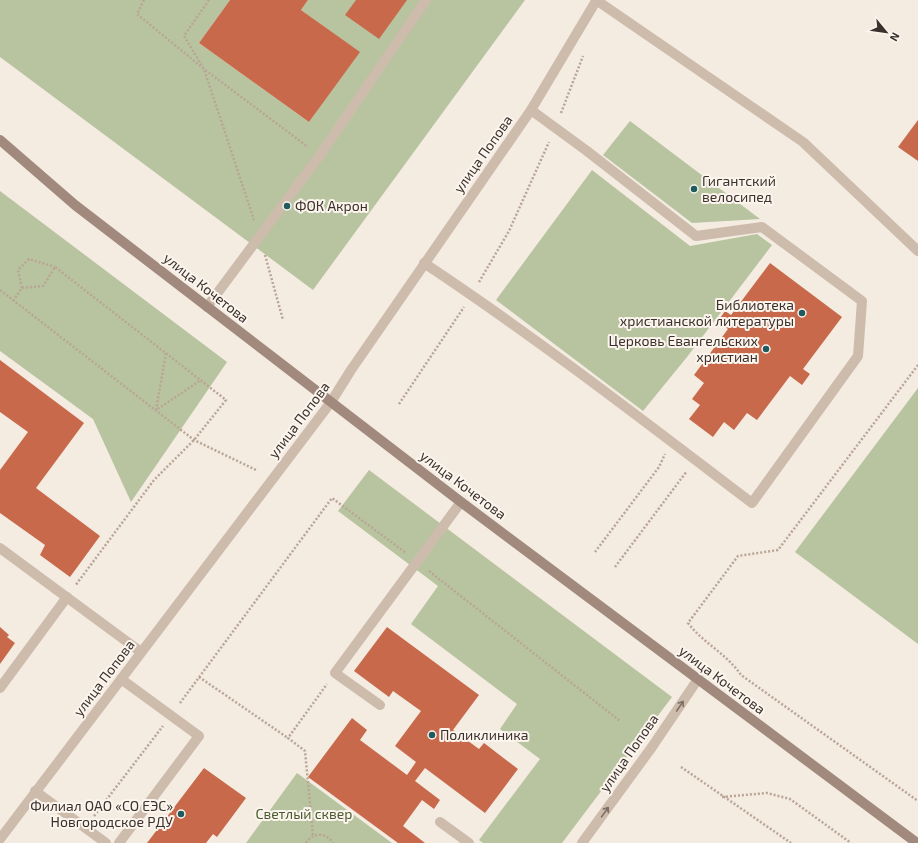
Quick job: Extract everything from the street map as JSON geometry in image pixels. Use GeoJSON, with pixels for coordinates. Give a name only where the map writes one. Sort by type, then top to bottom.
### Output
{"type":"FeatureCollection","features":[{"type":"Feature","properties":{"kind":"main road","name":"улица Кочетова"},"geometry":{"type":"LineString","coordinates":[[0,140],[75,205],[461,502],[917,843]]}},
{"type":"Feature","properties":{"kind":"street"},"geometry":{"type":"LineString","coordinates":[[207,307],[320,156],[426,0]]}},
{"type":"Feature","properties":{"kind":"street"},"geometry":{"type":"LineString","coordinates":[[596,0],[803,142],[918,251]]}},
{"type":"Feature","properties":{"kind":"street","name":"улица Попова"},"geometry":{"type":"LineString","coordinates":[[0,839],[331,402],[424,263],[531,110],[596,0]]}},
{"type":"Feature","properties":{"kind":"street"},"geometry":{"type":"LineString","coordinates":[[424,263],[472,295],[672,441],[752,503],[858,356],[862,301],[762,227],[696,236],[588,151],[531,110]]}},
{"type":"Feature","properties":{"kind":"street"},"geometry":{"type":"LineString","coordinates":[[380,705],[336,672],[461,502]]}},
{"type":"Feature","properties":{"kind":"street"},"geometry":{"type":"LineString","coordinates":[[0,561],[3,550],[141,652]]}},
{"type":"Feature","properties":{"kind":"street"},"geometry":{"type":"LineString","coordinates":[[0,688],[67,597]]}},
{"type":"Feature","properties":{"kind":"street"},"geometry":{"type":"LineString","coordinates":[[119,843],[199,736],[121,679]]}},
{"type":"Feature","properties":{"kind":"street","name":"улица Попова"},"geometry":{"type":"LineString","coordinates":[[582,843],[652,747],[698,679]]}},
{"type":"Feature","properties":{"kind":"street"},"geometry":{"type":"LineString","coordinates":[[36,792],[106,843]]}},
{"type":"Feature","properties":{"kind":"street"},"geometry":{"type":"LineString","coordinates":[[440,822],[469,843]]}},
{"type":"Feature","properties":{"kind":"path"},"geometry":{"type":"LineString","coordinates":[[144,0],[137,14],[204,69],[320,156]]}},
{"type":"Feature","properties":{"kind":"path"},"geometry":{"type":"LineString","coordinates":[[209,0],[184,36],[204,69],[260,236],[284,320]]}},
{"type":"Feature","properties":{"kind":"path"},"geometry":{"type":"LineString","coordinates":[[398,404],[472,295],[510,231],[556,128],[584,52]]}},
{"type":"Feature","properties":{"kind":"path"},"geometry":{"type":"LineString","coordinates":[[13,301],[22,288],[18,270],[29,259],[55,267],[226,400],[194,440],[154,480],[67,597]]}},
{"type":"Feature","properties":{"kind":"path"},"geometry":{"type":"LineString","coordinates":[[22,288],[43,286],[55,267]]}},
{"type":"Feature","properties":{"kind":"path"},"geometry":{"type":"LineString","coordinates":[[0,290],[194,440],[256,470]]}},
{"type":"Feature","properties":{"kind":"path"},"geometry":{"type":"LineString","coordinates":[[156,410],[166,353]]}},
{"type":"Feature","properties":{"kind":"path"},"geometry":{"type":"LineString","coordinates":[[918,365],[778,550],[738,556],[688,623],[696,633],[735,666],[741,675],[918,801]]}},
{"type":"Feature","properties":{"kind":"path"},"geometry":{"type":"LineString","coordinates":[[156,410],[201,380]]}},
{"type":"Feature","properties":{"kind":"path"},"geometry":{"type":"LineString","coordinates":[[595,552],[659,467],[672,441]]}},
{"type":"Feature","properties":{"kind":"path"},"geometry":{"type":"LineString","coordinates":[[615,567],[696,460]]}},
{"type":"Feature","properties":{"kind":"path"},"geometry":{"type":"LineString","coordinates":[[86,828],[332,498],[417,561],[620,721]]}},
{"type":"Feature","properties":{"kind":"path"},"geometry":{"type":"LineString","coordinates":[[288,738],[336,672]]}},
{"type":"Feature","properties":{"kind":"path"},"geometry":{"type":"LineString","coordinates":[[199,677],[288,738],[304,751],[313,835],[306,843]]}},
{"type":"Feature","properties":{"kind":"path"},"geometry":{"type":"LineString","coordinates":[[681,767],[722,797],[791,843]]}},
{"type":"Feature","properties":{"kind":"path"},"geometry":{"type":"LineString","coordinates":[[722,797],[767,793],[790,799],[851,843]]}},
{"type":"Feature","properties":{"kind":"path"},"geometry":{"type":"LineString","coordinates":[[313,835],[324,835],[333,843]]}},
{"type":"Feature","properties":{"kind":"green space","name":"ФОК Акрон"},"geometry":{"type":"Polygon","coordinates":[[[0,0],[230,0],[199,43],[309,122],[359,52],[301,10],[308,0],[525,0],[313,290],[0,57],[0,0]]]}},
{"type":"Feature","properties":{"kind":"green space"},"geometry":{"type":"Polygon","coordinates":[[[630,121],[760,219],[692,223],[603,155],[630,121]]]}},
{"type":"Feature","properties":{"kind":"green space"},"geometry":{"type":"Polygon","coordinates":[[[592,170],[690,246],[757,234],[772,245],[687,357],[643,411],[496,300],[592,170]]]}},
{"type":"Feature","properties":{"kind":"green space"},"geometry":{"type":"Polygon","coordinates":[[[0,191],[227,362],[131,502],[93,419],[0,351],[0,191]]]}},
{"type":"Feature","properties":{"kind":"green space"},"geometry":{"type":"Polygon","coordinates":[[[918,388],[918,644],[795,552],[918,388]]]}},
{"type":"Feature","properties":{"kind":"green space"},"geometry":{"type":"Polygon","coordinates":[[[369,470],[672,697],[562,843],[483,843],[479,840],[540,759],[500,729],[517,704],[411,624],[438,586],[338,511],[369,470]]]}},
{"type":"Feature","properties":{"kind":"green space","name":"Светлый сквер"},"geometry":{"type":"Polygon","coordinates":[[[297,773],[392,843],[246,843],[297,773]]]}},
{"type":"Feature","properties":{"kind":"building"},"geometry":{"type":"Polygon","coordinates":[[[230,0],[308,0],[301,10],[360,52],[309,122],[199,43],[230,0]]]}},
{"type":"Feature","properties":{"kind":"building"},"geometry":{"type":"Polygon","coordinates":[[[356,0],[407,0],[379,39],[345,15],[356,0]]]}},
{"type":"Feature","properties":{"kind":"building"},"geometry":{"type":"Polygon","coordinates":[[[918,120],[918,161],[898,147],[918,120]]]}},
{"type":"Feature","properties":{"kind":"building","name":"Церковь Евангельских христиан"},"geometry":{"type":"Polygon","coordinates":[[[770,263],[842,317],[803,369],[810,374],[802,385],[790,376],[757,420],[747,413],[734,430],[724,422],[713,437],[689,419],[700,405],[692,399],[704,383],[694,375],[728,329],[718,321],[725,311],[731,315],[770,263]]]}},
{"type":"Feature","properties":{"kind":"building"},"geometry":{"type":"Polygon","coordinates":[[[0,360],[84,423],[36,488],[100,536],[70,577],[40,555],[45,545],[0,513],[0,470],[28,432],[0,412],[0,360]]]}},
{"type":"Feature","properties":{"kind":"building"},"geometry":{"type":"Polygon","coordinates":[[[0,627],[9,635],[7,637],[15,643],[0,664],[0,627]]]}},
{"type":"Feature","properties":{"kind":"building","name":"Поликлиника"},"geometry":{"type":"Polygon","coordinates":[[[387,627],[479,695],[453,730],[479,749],[484,743],[518,769],[485,813],[425,768],[415,781],[440,800],[434,809],[422,800],[403,826],[425,843],[398,843],[308,777],[352,718],[367,730],[360,740],[407,775],[416,762],[395,746],[421,711],[393,691],[389,697],[354,671],[387,627]]]}},
{"type":"Feature","properties":{"kind":"building"},"geometry":{"type":"Polygon","coordinates":[[[204,768],[246,798],[217,837],[213,834],[206,843],[147,843],[204,768]]]}},
{"type":"Feature","properties":{"kind":"place","name":"Гигантский велосипед"},"geometry":{"type":"Point","coordinates":[694,189]}},
{"type":"Feature","properties":{"kind":"place","name":"ФОК Акрон"},"geometry":{"type":"Point","coordinates":[287,206]}},
{"type":"Feature","properties":{"kind":"place","name":"Библиотека христианской литературы"},"geometry":{"type":"Point","coordinates":[802,313]}},
{"type":"Feature","properties":{"kind":"place","name":"Церковь Евангельских христиан"},"geometry":{"type":"Point","coordinates":[766,349]}},
{"type":"Feature","properties":{"kind":"place","name":"Поликлиника"},"geometry":{"type":"Point","coordinates":[432,735]}},
{"type":"Feature","properties":{"kind":"place","name":"Филиал ОАО «СО ЕЭС» Новгородское РДУ"},"geometry":{"type":"Point","coordinates":[181,814]}}]}
